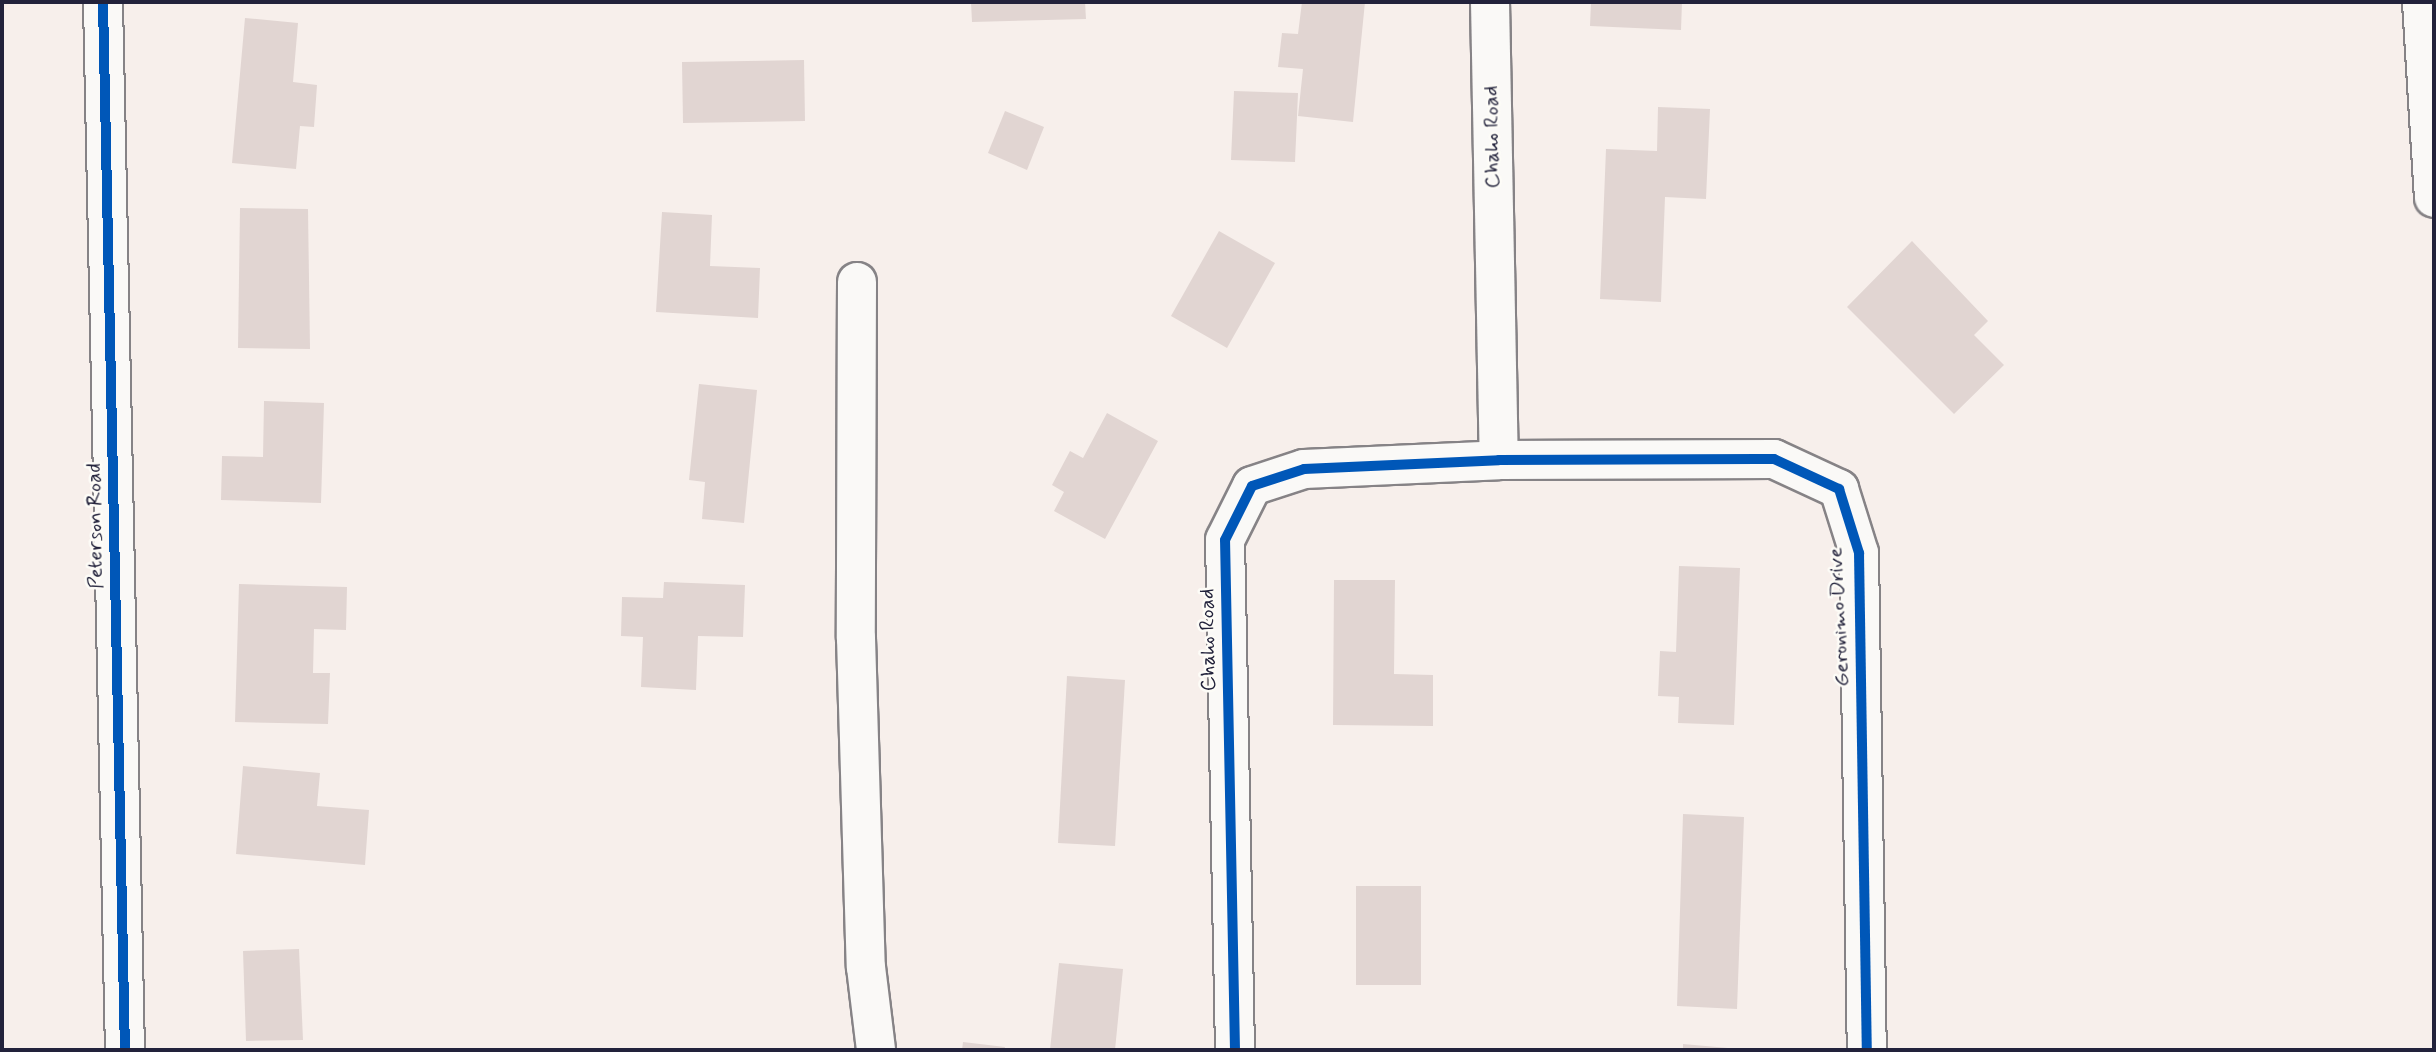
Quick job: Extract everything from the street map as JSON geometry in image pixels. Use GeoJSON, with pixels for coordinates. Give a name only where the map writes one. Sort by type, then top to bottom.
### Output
{"type":"FeatureCollection","features":[{"type":"Feature","properties":{"kind":"street","name":"Peterson Road"},"geometry":{"type":"LineString","coordinates":[[103,2],[125,1050]]}},
{"type":"Feature","properties":{"kind":"street","name":"Chaho Road"},"geometry":{"type":"LineString","coordinates":[[1235,1050],[1225,540],[1252,486],[1304,469],[1499,460],[1490,2]]}},
{"type":"Feature","properties":{"kind":"street"},"geometry":{"type":"LineString","coordinates":[[2422,2],[2434,198]]}},
{"type":"Feature","properties":{"kind":"street"},"geometry":{"type":"LineString","coordinates":[[857,282],[856,638],[866,967],[876,1050]]}},
{"type":"Feature","properties":{"kind":"street","name":"Geronimo Drive"},"geometry":{"type":"LineString","coordinates":[[1499,460],[1774,459],[1839,489],[1859,553],[1867,1050]]}},
{"type":"Feature","properties":{"kind":"building"},"geometry":{"type":"Polygon","coordinates":[[[971,2],[1085,2],[1086,19],[972,22],[971,2]]]}},
{"type":"Feature","properties":{"kind":"building"},"geometry":{"type":"Polygon","coordinates":[[[1302,2],[1365,2],[1353,122],[1298,116],[1303,69],[1278,67],[1282,33],[1298,34],[1302,2]]]}},
{"type":"Feature","properties":{"kind":"building"},"geometry":{"type":"Polygon","coordinates":[[[1591,2],[1682,2],[1681,30],[1590,26],[1591,2]]]}},
{"type":"Feature","properties":{"kind":"building"},"geometry":{"type":"Polygon","coordinates":[[[245,18],[298,23],[293,82],[317,85],[314,127],[300,126],[296,169],[232,163],[245,18]]]}},
{"type":"Feature","properties":{"kind":"building"},"geometry":{"type":"Polygon","coordinates":[[[804,60],[805,121],[683,123],[682,62],[804,60]]]}},
{"type":"Feature","properties":{"kind":"building"},"geometry":{"type":"Polygon","coordinates":[[[1234,91],[1298,93],[1295,162],[1231,160],[1234,91]]]}},
{"type":"Feature","properties":{"kind":"building"},"geometry":{"type":"Polygon","coordinates":[[[1658,107],[1710,109],[1706,199],[1665,197],[1661,302],[1600,299],[1606,149],[1657,151],[1658,107]]]}},
{"type":"Feature","properties":{"kind":"building"},"geometry":{"type":"Polygon","coordinates":[[[1005,111],[1044,127],[1027,170],[988,153],[1005,111]]]}},
{"type":"Feature","properties":{"kind":"building"},"geometry":{"type":"Polygon","coordinates":[[[240,208],[308,209],[310,349],[238,348],[240,208]]]}},
{"type":"Feature","properties":{"kind":"building"},"geometry":{"type":"Polygon","coordinates":[[[662,212],[712,215],[710,266],[760,268],[758,318],[656,312],[662,212]]]}},
{"type":"Feature","properties":{"kind":"building"},"geometry":{"type":"Polygon","coordinates":[[[1219,231],[1275,263],[1227,348],[1171,316],[1219,231]]]}},
{"type":"Feature","properties":{"kind":"building"},"geometry":{"type":"Polygon","coordinates":[[[1912,241],[1988,321],[1974,335],[2004,365],[1954,414],[1847,307],[1912,241]]]}},
{"type":"Feature","properties":{"kind":"building"},"geometry":{"type":"Polygon","coordinates":[[[699,384],[757,390],[744,523],[702,519],[705,482],[689,480],[699,384]]]}},
{"type":"Feature","properties":{"kind":"building"},"geometry":{"type":"Polygon","coordinates":[[[264,401],[324,403],[321,503],[221,500],[222,456],[263,457],[264,401]]]}},
{"type":"Feature","properties":{"kind":"building"},"geometry":{"type":"Polygon","coordinates":[[[1107,413],[1158,441],[1105,539],[1054,511],[1064,492],[1052,485],[1070,451],[1083,458],[1107,413]]]}},
{"type":"Feature","properties":{"kind":"building"},"geometry":{"type":"Polygon","coordinates":[[[1679,566],[1740,568],[1734,725],[1678,723],[1679,697],[1658,696],[1660,651],[1676,652],[1679,566]]]}},
{"type":"Feature","properties":{"kind":"building"},"geometry":{"type":"Polygon","coordinates":[[[1334,580],[1395,580],[1394,674],[1433,675],[1433,726],[1333,725],[1334,580]]]}},
{"type":"Feature","properties":{"kind":"building"},"geometry":{"type":"Polygon","coordinates":[[[664,582],[745,585],[743,637],[698,636],[696,690],[641,687],[643,637],[621,636],[622,597],[663,598],[664,582]]]}},
{"type":"Feature","properties":{"kind":"building"},"geometry":{"type":"Polygon","coordinates":[[[239,584],[347,587],[346,630],[314,629],[313,673],[330,673],[328,724],[235,722],[239,584]]]}},
{"type":"Feature","properties":{"kind":"building"},"geometry":{"type":"Polygon","coordinates":[[[1067,676],[1125,680],[1115,846],[1058,843],[1067,676]]]}},
{"type":"Feature","properties":{"kind":"building"},"geometry":{"type":"Polygon","coordinates":[[[243,766],[320,773],[317,806],[369,810],[365,865],[236,854],[243,766]]]}},
{"type":"Feature","properties":{"kind":"building"},"geometry":{"type":"Polygon","coordinates":[[[1683,814],[1744,817],[1737,1009],[1677,1006],[1683,814]]]}},
{"type":"Feature","properties":{"kind":"building"},"geometry":{"type":"Polygon","coordinates":[[[1356,886],[1421,886],[1421,985],[1356,985],[1356,886]]]}},
{"type":"Feature","properties":{"kind":"building"},"geometry":{"type":"Polygon","coordinates":[[[299,949],[303,1040],[246,1041],[243,951],[299,949]]]}},
{"type":"Feature","properties":{"kind":"building"},"geometry":{"type":"Polygon","coordinates":[[[1059,963],[1123,969],[1115,1050],[1050,1050],[1059,963]]]}},
{"type":"Feature","properties":{"kind":"building"},"geometry":{"type":"Polygon","coordinates":[[[963,1042],[1005,1047],[1004,1050],[962,1050],[963,1042]]]}},
{"type":"Feature","properties":{"kind":"building"},"geometry":{"type":"Polygon","coordinates":[[[1683,1044],[1728,1048],[1728,1050],[1683,1050],[1683,1044]]]}},
{"type":"Feature","properties":{"kind":"cycle path"},"geometry":{"type":"LineString","coordinates":[[103,2],[125,1050]]}},
{"type":"Feature","properties":{"kind":"cycle path"},"geometry":{"type":"LineString","coordinates":[[1235,1050],[1225,540],[1252,486],[1304,469],[1499,460],[1774,459],[1839,489],[1859,553],[1867,1050]]}}]}
